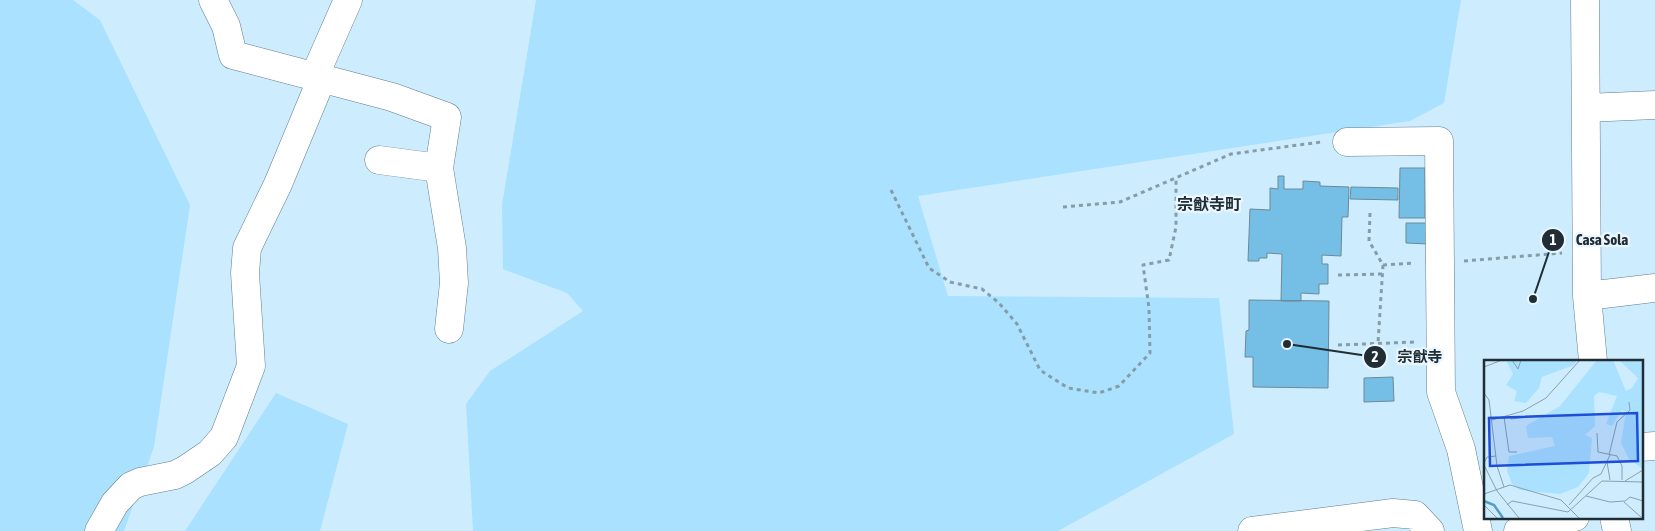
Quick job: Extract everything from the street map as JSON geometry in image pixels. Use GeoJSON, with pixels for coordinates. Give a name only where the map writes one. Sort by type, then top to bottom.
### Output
{"type":"FeatureCollection","features":[{"type":"Feature","properties":{"kind":"street"},"geometry":{"type":"LineString","coordinates":[[213,0],[226,26],[233,55],[318,76],[416,104],[447,117],[438,168],[452,248],[454,284],[449,328]]}},
{"type":"Feature","properties":{"kind":"street"},"geometry":{"type":"LineString","coordinates":[[99,531],[115,503],[131,486],[140,482],[175,475],[185,470],[210,452],[224,437],[251,366],[246,273],[247,248],[278,184],[348,0]]}},
{"type":"Feature","properties":{"kind":"street"},"geometry":{"type":"LineString","coordinates":[[1585,0],[1587,296],[1593,360]]}},
{"type":"Feature","properties":{"kind":"street"},"geometry":{"type":"LineString","coordinates":[[1586,108],[1655,105]]}},
{"type":"Feature","properties":{"kind":"street"},"geometry":{"type":"LineString","coordinates":[[1336,141],[1439,141],[1440,392],[1460,449],[1478,531]]}},
{"type":"Feature","properties":{"kind":"street"},"geometry":{"type":"LineString","coordinates":[[379,160],[438,168]]}},
{"type":"Feature","properties":{"kind":"street"},"geometry":{"type":"LineString","coordinates":[[1587,296],[1655,288]]}},
{"type":"Feature","properties":{"kind":"street"},"geometry":{"type":"LineString","coordinates":[[1642,447],[1655,446]]}},
{"type":"Feature","properties":{"kind":"street"},"geometry":{"type":"LineString","coordinates":[[1252,531],[1400,513],[1415,516],[1430,531]]}},
{"type":"Feature","properties":{"kind":"street"},"geometry":{"type":"LineString","coordinates":[[1518,531],[1571,518]]}},
{"type":"Feature","properties":{"kind":"street"},"geometry":{"type":"LineString","coordinates":[[1614,518],[1617,531]]}},
{"type":"Feature","properties":{"kind":"path"},"geometry":{"type":"LineString","coordinates":[[1063,207],[1120,202],[1231,154],[1336,141]]}},
{"type":"Feature","properties":{"kind":"path"},"geometry":{"type":"LineString","coordinates":[[891,190],[929,268],[950,282],[982,289],[999,303],[1017,324],[1040,370],[1068,388],[1099,393],[1119,386],[1150,353],[1149,308],[1143,265],[1169,260],[1176,227],[1176,177]]}},
{"type":"Feature","properties":{"kind":"path"},"geometry":{"type":"LineString","coordinates":[[1370,213],[1369,240],[1383,265],[1378,343],[1379,369]]}},
{"type":"Feature","properties":{"kind":"path"},"geometry":{"type":"LineString","coordinates":[[1485,259],[1587,250]]}},
{"type":"Feature","properties":{"kind":"path"},"geometry":{"type":"LineString","coordinates":[[1383,265],[1405,264]]}},
{"type":"Feature","properties":{"kind":"path"},"geometry":{"type":"LineString","coordinates":[[1338,275],[1383,274]]}},
{"type":"Feature","properties":{"kind":"path"},"geometry":{"type":"LineString","coordinates":[[1338,345],[1441,342]]}},
{"type":"Feature","properties":{"kind":"shaded area"},"geometry":{"type":"Polygon","coordinates":[[[0,0],[73,0],[100,20],[190,205],[154,447],[124,531],[0,531],[0,0]]]}},
{"type":"Feature","properties":{"kind":"shaded area"},"geometry":{"type":"Polygon","coordinates":[[[536,0],[1461,0],[1444,103],[1410,121],[918,196],[948,296],[1219,298],[1234,434],[1058,531],[473,531],[466,404],[490,371],[583,311],[567,293],[503,269],[502,205],[536,0]]]}},
{"type":"Feature","properties":{"kind":"shaded area"},"geometry":{"type":"Polygon","coordinates":[[[276,393],[348,424],[320,531],[185,531],[276,393]]]}},
{"type":"Feature","properties":{"kind":"building"},"geometry":{"type":"Polygon","coordinates":[[[1400,168],[1425,168],[1425,218],[1399,218],[1400,168]]]}},
{"type":"Feature","properties":{"kind":"building"},"geometry":{"type":"Polygon","coordinates":[[[1278,176],[1284,176],[1284,189],[1303,189],[1303,181],[1320,182],[1320,186],[1349,187],[1348,217],[1342,217],[1341,256],[1322,255],[1322,264],[1328,264],[1328,284],[1319,284],[1319,294],[1301,293],[1301,301],[1281,301],[1282,254],[1267,253],[1267,258],[1259,258],[1259,261],[1248,261],[1250,209],[1270,210],[1270,188],[1278,189],[1278,176]]]}},
{"type":"Feature","properties":{"kind":"building"},"geometry":{"type":"Polygon","coordinates":[[[1351,187],[1398,188],[1398,200],[1350,199],[1351,187]]]}},
{"type":"Feature","properties":{"kind":"building"},"geometry":{"type":"Polygon","coordinates":[[[1406,223],[1428,223],[1428,244],[1406,243],[1406,223]]]}},
{"type":"Feature","properties":{"kind":"building"},"geometry":{"type":"Polygon","coordinates":[[[1249,300],[1329,301],[1328,388],[1253,387],[1253,357],[1245,357],[1246,331],[1249,330],[1249,300]]]}},
{"type":"Feature","properties":{"kind":"building"},"geometry":{"type":"Polygon","coordinates":[[[1393,377],[1394,401],[1364,402],[1364,378],[1393,377]]]}},
{"type":"Feature","properties":{"kind":"place","name":"Casa Sola"},"geometry":{"type":"Point","coordinates":[1533,299]}},
{"type":"Feature","properties":{"kind":"place","name":"宗猷寺"},"geometry":{"type":"Point","coordinates":[1287,344]}},
{"type":"Feature","properties":{"kind":"district","name":"宗猷寺町"},"geometry":{"type":"Point","coordinates":[1209,204]}}]}
